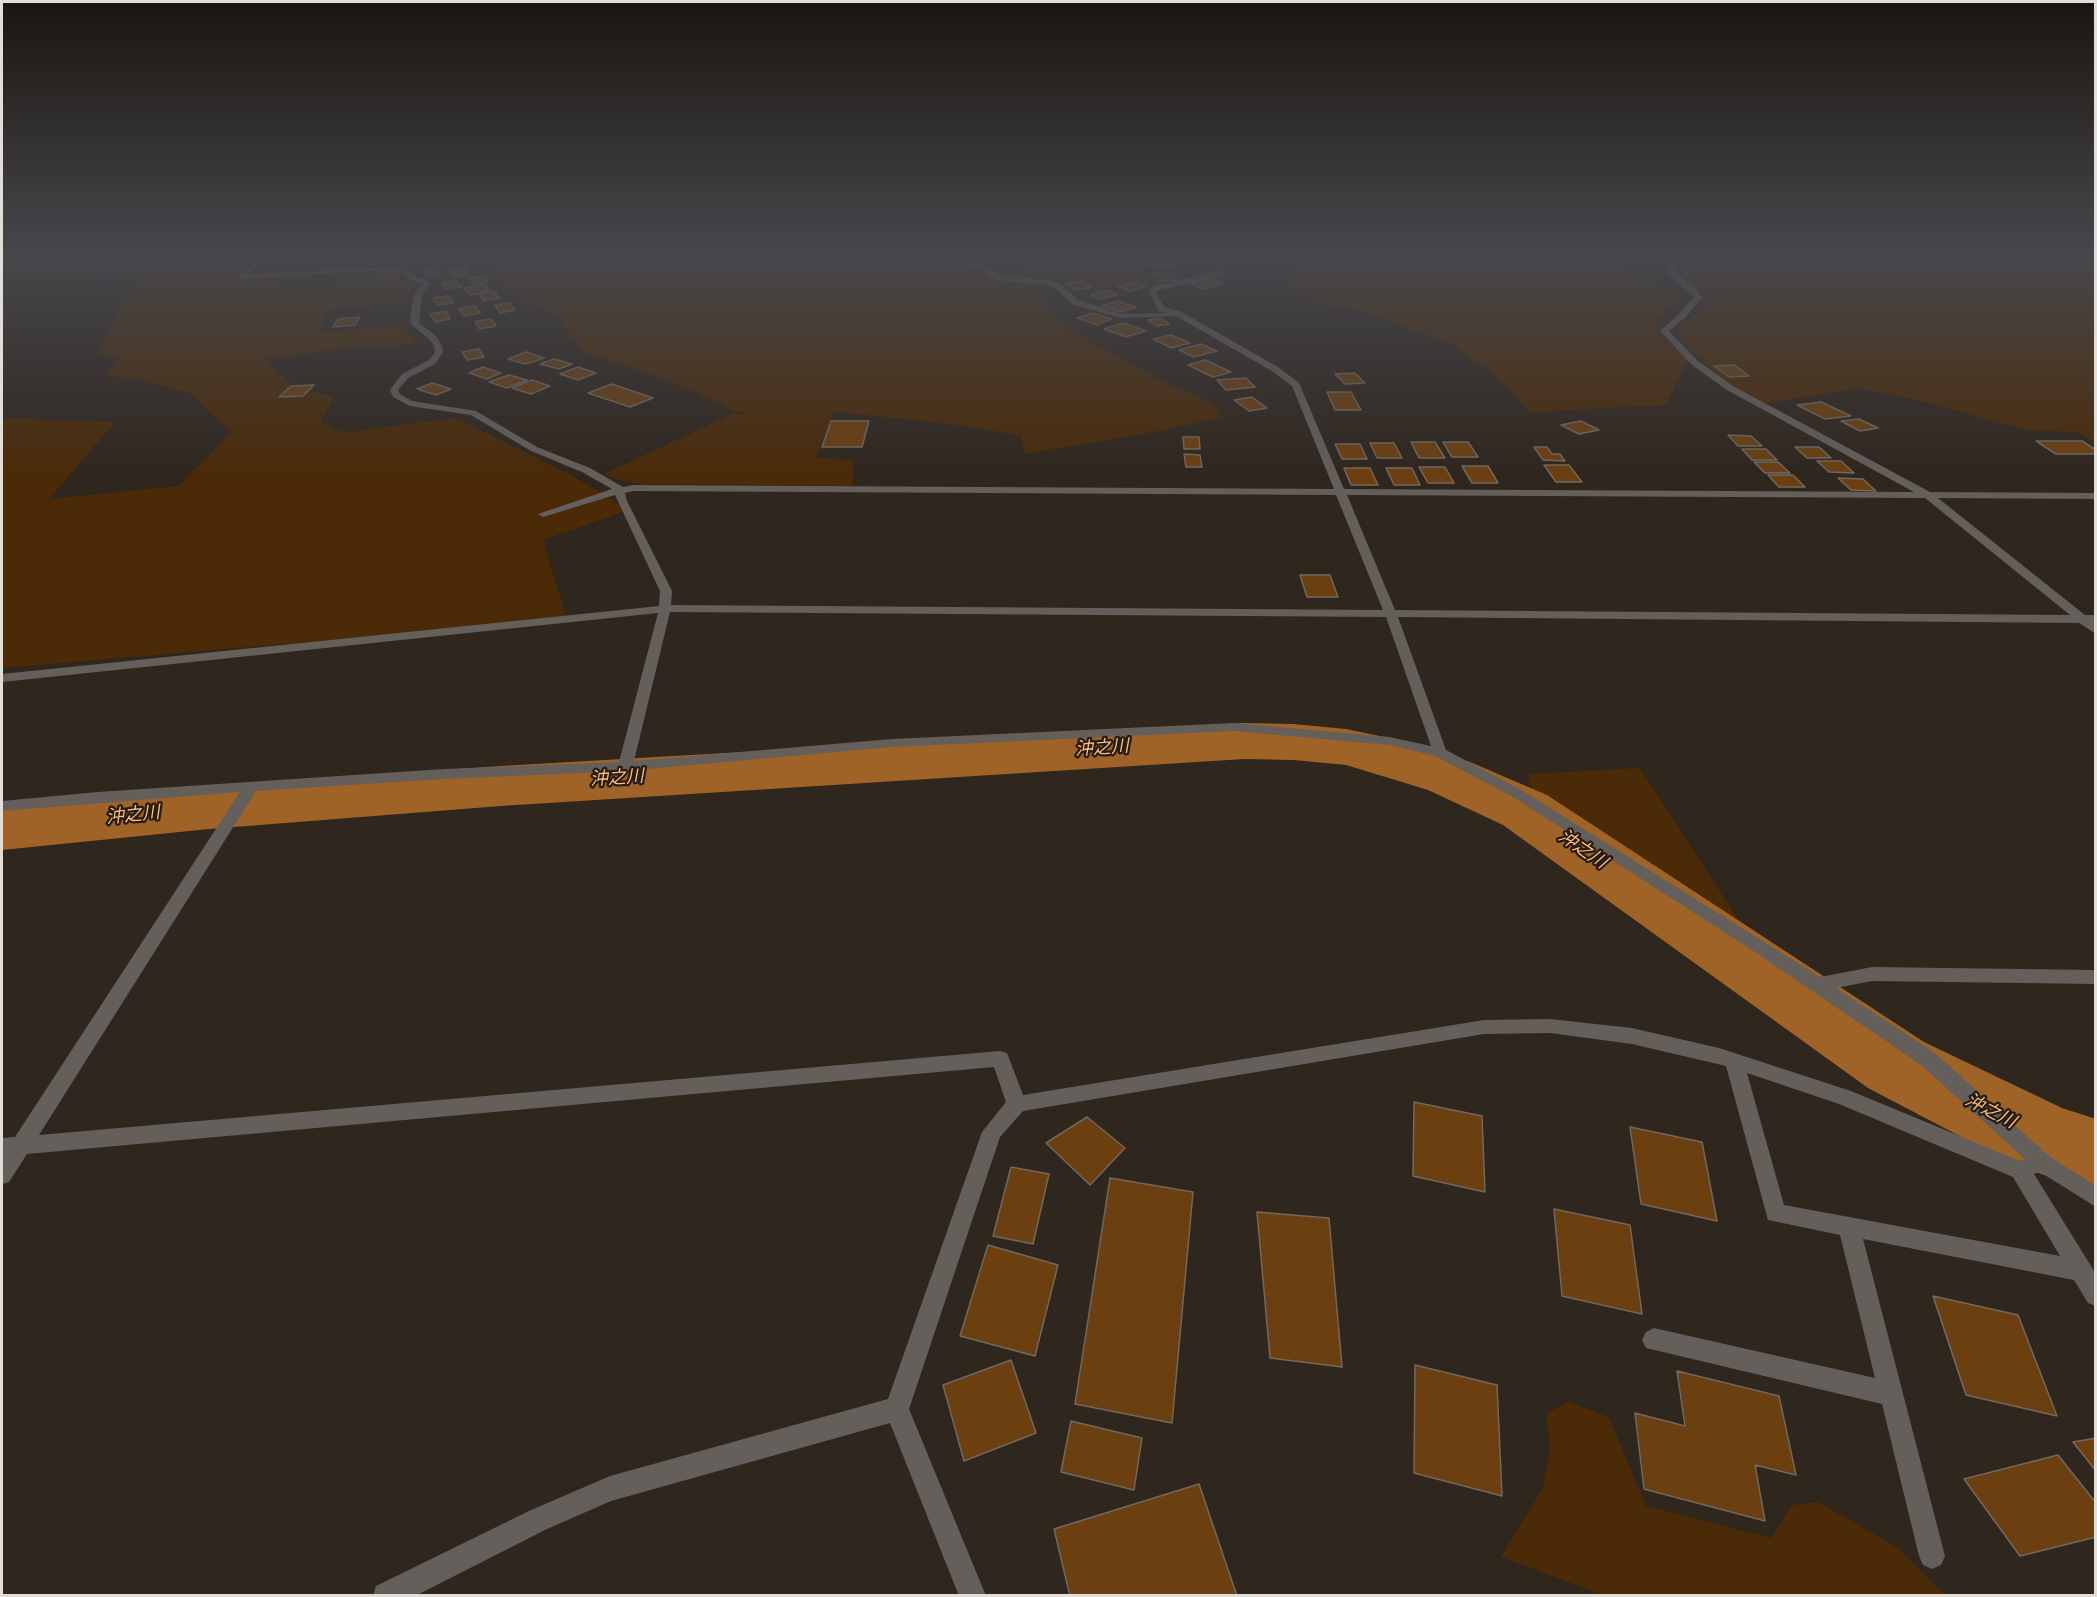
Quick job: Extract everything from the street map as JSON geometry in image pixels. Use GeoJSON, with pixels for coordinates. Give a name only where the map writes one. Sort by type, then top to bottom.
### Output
{"type":"FeatureCollection","features":[{"type":"Feature","properties":{"kind":"street"},"geometry":{"type":"LineString","coordinates":[[424,331],[438,345],[439,352],[432,362],[405,376],[394,390],[396,395],[410,403],[473,413],[490,420],[525,445],[586,470],[620,491],[666,591],[666,609],[625,766]]}},
{"type":"Feature","properties":{"kind":"street"},"geometry":{"type":"LineString","coordinates":[[1208,331],[1275,369],[1296,385],[1390,612],[1440,753]]}},
{"type":"Feature","properties":{"kind":"street"},"geometry":{"type":"LineString","coordinates":[[1665,331],[1695,363],[1731,388],[1926,494],[2096,630]]}},
{"type":"Feature","properties":{"kind":"street"},"geometry":{"type":"LineString","coordinates":[[543,514],[620,491],[657,488],[2096,496]]}},
{"type":"Feature","properties":{"kind":"street"},"geometry":{"type":"LineString","coordinates":[[2,678],[666,609],[1390,612],[2096,619]]}},
{"type":"Feature","properties":{"kind":"street"},"geometry":{"type":"LineString","coordinates":[[2,806],[98,796],[444,774],[625,766],[892,744],[1234,727],[1389,741],[1440,753],[1518,794],[1752,941],[1928,1059],[2042,1162],[2096,1198]]}},
{"type":"Feature","properties":{"kind":"street"},"geometry":{"type":"LineString","coordinates":[[2,1175],[11,1146],[250,787]]}},
{"type":"Feature","properties":{"kind":"street"},"geometry":{"type":"LineString","coordinates":[[1815,985],[1872,974],[2096,976]]}},
{"type":"Feature","properties":{"kind":"street"},"geometry":{"type":"LineString","coordinates":[[973,1596],[897,1409],[992,1132],[1017,1104],[1484,1027],[1550,1026],[1632,1036],[1734,1061],[1844,1096],[2020,1170],[2096,1294]]}},
{"type":"Feature","properties":{"kind":"street"},"geometry":{"type":"LineString","coordinates":[[11,1146],[1000,1059],[1017,1104]]}},
{"type":"Feature","properties":{"kind":"street"},"geometry":{"type":"LineString","coordinates":[[1734,1061],[1776,1213],[2080,1270]]}},
{"type":"Feature","properties":{"kind":"street"},"geometry":{"type":"LineString","coordinates":[[2020,1170],[2042,1162]]}},
{"type":"Feature","properties":{"kind":"street"},"geometry":{"type":"LineString","coordinates":[[1849,1227],[1932,1556]]}},
{"type":"Feature","properties":{"kind":"street"},"geometry":{"type":"LineString","coordinates":[[1654,1340],[1891,1394]]}},
{"type":"Feature","properties":{"kind":"street"},"geometry":{"type":"LineString","coordinates":[[386,1596],[537,1520],[610,1489],[897,1409]]}},
{"type":"Feature","properties":{"kind":"shaded area"},"geometry":{"type":"Polygon","coordinates":[[[109,331],[406,331],[416,344],[326,350],[265,359],[297,390],[334,396],[321,422],[339,431],[357,431],[455,418],[573,476],[629,510],[543,540],[567,620],[2,668],[2,418],[115,422],[49,499],[179,486],[231,432],[189,392],[137,379],[102,375],[120,359],[98,353],[109,331]]]}},
{"type":"Feature","properties":{"kind":"shaded area"},"geometry":{"type":"Polygon","coordinates":[[[568,331],[1070,331],[1166,383],[1214,404],[1222,417],[1159,431],[1025,454],[1021,435],[935,422],[834,412],[816,457],[854,461],[852,486],[640,484],[618,480],[604,474],[732,414],[753,414],[735,411],[669,381],[584,352],[568,331]]]}},
{"type":"Feature","properties":{"kind":"shaded area"},"geometry":{"type":"Polygon","coordinates":[[[1415,331],[1657,331],[1688,360],[1666,405],[1530,412],[1489,369],[1467,358],[1453,344],[1415,331]]]}},
{"type":"Feature","properties":{"kind":"shaded area"},"geometry":{"type":"Polygon","coordinates":[[[1678,331],[2095,331],[2095,442],[2077,432],[2025,430],[1931,403],[1859,388],[1762,404],[1719,377],[1677,337],[1678,331]]]}},
{"type":"Feature","properties":{"kind":"shaded area"},"geometry":{"type":"Polygon","coordinates":[[[1640,768],[1752,941],[1532,789],[1528,774],[1640,768]]]}},
{"type":"Feature","properties":{"kind":"shaded area"},"geometry":{"type":"Polygon","coordinates":[[[1569,1402],[1609,1417],[1646,1506],[1771,1538],[1792,1505],[1818,1502],[1897,1547],[1945,1595],[1603,1595],[1501,1557],[1543,1488],[1550,1450],[1546,1413],[1569,1402]]]}},
{"type":"Feature","properties":{"kind":"building"},"geometry":{"type":"Polygon","coordinates":[[[1108,331],[1146,331],[1126,337],[1108,331]]]}},
{"type":"Feature","properties":{"kind":"building"},"geometry":{"type":"Polygon","coordinates":[[[1171,335],[1190,343],[1172,348],[1153,339],[1171,335]]]}},
{"type":"Feature","properties":{"kind":"building"},"geometry":{"type":"Polygon","coordinates":[[[1201,344],[1217,351],[1194,357],[1179,350],[1201,344]]]}},
{"type":"Feature","properties":{"kind":"building"},"geometry":{"type":"Polygon","coordinates":[[[479,349],[484,357],[467,360],[462,352],[479,349]]]}},
{"type":"Feature","properties":{"kind":"building"},"geometry":{"type":"Polygon","coordinates":[[[526,352],[544,358],[525,364],[508,359],[526,352]]]}},
{"type":"Feature","properties":{"kind":"building"},"geometry":{"type":"Polygon","coordinates":[[[554,359],[572,364],[559,369],[540,364],[554,359]]]}},
{"type":"Feature","properties":{"kind":"building"},"geometry":{"type":"Polygon","coordinates":[[[1205,360],[1231,372],[1213,377],[1188,365],[1205,360]]]}},
{"type":"Feature","properties":{"kind":"building"},"geometry":{"type":"Polygon","coordinates":[[[1734,365],[1749,376],[1729,377],[1714,366],[1734,365]]]}},
{"type":"Feature","properties":{"kind":"building"},"geometry":{"type":"Polygon","coordinates":[[[483,367],[501,373],[487,379],[469,373],[483,367]]]}},
{"type":"Feature","properties":{"kind":"building"},"geometry":{"type":"Polygon","coordinates":[[[578,367],[596,373],[578,380],[560,374],[578,367]]]}},
{"type":"Feature","properties":{"kind":"building"},"geometry":{"type":"Polygon","coordinates":[[[1355,373],[1365,383],[1345,384],[1335,374],[1355,373]]]}},
{"type":"Feature","properties":{"kind":"building"},"geometry":{"type":"Polygon","coordinates":[[[509,375],[527,380],[507,388],[489,382],[509,375]]]}},
{"type":"Feature","properties":{"kind":"building"},"geometry":{"type":"Polygon","coordinates":[[[1246,378],[1255,387],[1226,390],[1217,380],[1246,378]]]}},
{"type":"Feature","properties":{"kind":"building"},"geometry":{"type":"Polygon","coordinates":[[[532,380],[550,386],[531,394],[512,388],[532,380]]]}},
{"type":"Feature","properties":{"kind":"building"},"geometry":{"type":"Polygon","coordinates":[[[432,383],[451,389],[436,395],[417,389],[432,383]]]}},
{"type":"Feature","properties":{"kind":"building"},"geometry":{"type":"Polygon","coordinates":[[[612,384],[653,398],[630,407],[588,393],[612,384]]]}},
{"type":"Feature","properties":{"kind":"building"},"geometry":{"type":"Polygon","coordinates":[[[314,385],[303,396],[279,397],[291,386],[314,385]]]}},
{"type":"Feature","properties":{"kind":"building"},"geometry":{"type":"Polygon","coordinates":[[[1327,392],[1351,392],[1361,410],[1335,410],[1327,392]]]}},
{"type":"Feature","properties":{"kind":"building"},"geometry":{"type":"Polygon","coordinates":[[[1252,397],[1267,408],[1249,411],[1234,400],[1252,397]]]}},
{"type":"Feature","properties":{"kind":"building"},"geometry":{"type":"Polygon","coordinates":[[[1821,402],[1851,416],[1825,419],[1797,405],[1821,402]]]}},
{"type":"Feature","properties":{"kind":"building"},"geometry":{"type":"Polygon","coordinates":[[[1859,419],[1878,428],[1860,431],[1841,421],[1859,419]]]}},
{"type":"Feature","properties":{"kind":"building"},"geometry":{"type":"Polygon","coordinates":[[[831,421],[869,421],[862,447],[822,447],[831,421]]]}},
{"type":"Feature","properties":{"kind":"building"},"geometry":{"type":"Polygon","coordinates":[[[1581,421],[1599,430],[1579,434],[1561,425],[1581,421]]]}},
{"type":"Feature","properties":{"kind":"building"},"geometry":{"type":"Polygon","coordinates":[[[1728,435],[1751,436],[1762,446],[1738,446],[1728,435]]]}},
{"type":"Feature","properties":{"kind":"building"},"geometry":{"type":"Polygon","coordinates":[[[1183,437],[1199,437],[1200,449],[1184,449],[1183,437]]]}},
{"type":"Feature","properties":{"kind":"building"},"geometry":{"type":"Polygon","coordinates":[[[2036,441],[2082,441],[2096,450],[2096,454],[2056,454],[2036,441]]]}},
{"type":"Feature","properties":{"kind":"building"},"geometry":{"type":"Polygon","coordinates":[[[1411,442],[1435,442],[1445,458],[1419,458],[1411,442]]]}},
{"type":"Feature","properties":{"kind":"building"},"geometry":{"type":"Polygon","coordinates":[[[1443,442],[1468,442],[1478,457],[1452,457],[1443,442]]]}},
{"type":"Feature","properties":{"kind":"building"},"geometry":{"type":"Polygon","coordinates":[[[1370,443],[1394,443],[1402,458],[1377,458],[1370,443]]]}},
{"type":"Feature","properties":{"kind":"building"},"geometry":{"type":"Polygon","coordinates":[[[1335,444],[1360,444],[1367,459],[1342,459],[1335,444]]]}},
{"type":"Feature","properties":{"kind":"building"},"geometry":{"type":"Polygon","coordinates":[[[1534,447],[1547,447],[1552,454],[1560,454],[1565,461],[1543,460],[1534,447]]]}},
{"type":"Feature","properties":{"kind":"building"},"geometry":{"type":"Polygon","coordinates":[[[1795,447],[1819,447],[1831,458],[1807,458],[1795,447]]]}},
{"type":"Feature","properties":{"kind":"building"},"geometry":{"type":"Polygon","coordinates":[[[1742,449],[1766,449],[1777,460],[1752,460],[1742,449]]]}},
{"type":"Feature","properties":{"kind":"building"},"geometry":{"type":"Polygon","coordinates":[[[1184,454],[1200,455],[1202,467],[1186,467],[1184,454]]]}},
{"type":"Feature","properties":{"kind":"building"},"geometry":{"type":"Polygon","coordinates":[[[1817,461],[1841,461],[1854,473],[1829,472],[1817,461]]]}},
{"type":"Feature","properties":{"kind":"building"},"geometry":{"type":"Polygon","coordinates":[[[1754,462],[1778,462],[1790,473],[1765,473],[1754,462]]]}},
{"type":"Feature","properties":{"kind":"building"},"geometry":{"type":"Polygon","coordinates":[[[1544,465],[1569,465],[1582,482],[1556,482],[1544,465]]]}},
{"type":"Feature","properties":{"kind":"building"},"geometry":{"type":"Polygon","coordinates":[[[1462,466],[1488,466],[1498,483],[1472,483],[1462,466]]]}},
{"type":"Feature","properties":{"kind":"building"},"geometry":{"type":"Polygon","coordinates":[[[1419,467],[1445,467],[1454,483],[1428,483],[1419,467]]]}},
{"type":"Feature","properties":{"kind":"building"},"geometry":{"type":"Polygon","coordinates":[[[1344,468],[1370,468],[1378,485],[1351,485],[1344,468]]]}},
{"type":"Feature","properties":{"kind":"building"},"geometry":{"type":"Polygon","coordinates":[[[1386,468],[1412,468],[1420,485],[1394,485],[1386,468]]]}},
{"type":"Feature","properties":{"kind":"building"},"geometry":{"type":"Polygon","coordinates":[[[1768,475],[1793,475],[1805,487],[1779,487],[1768,475]]]}},
{"type":"Feature","properties":{"kind":"building"},"geometry":{"type":"Polygon","coordinates":[[[1838,478],[1863,479],[1876,491],[1851,490],[1838,478]]]}},
{"type":"Feature","properties":{"kind":"building"},"geometry":{"type":"Polygon","coordinates":[[[1300,575],[1330,575],[1338,597],[1307,597],[1300,575]]]}},
{"type":"Feature","properties":{"kind":"building"},"geometry":{"type":"Polygon","coordinates":[[[1414,1102],[1482,1116],[1485,1192],[1413,1176],[1414,1102]]]}},
{"type":"Feature","properties":{"kind":"building"},"geometry":{"type":"Polygon","coordinates":[[[1087,1117],[1125,1148],[1090,1185],[1046,1143],[1087,1117]]]}},
{"type":"Feature","properties":{"kind":"building"},"geometry":{"type":"Polygon","coordinates":[[[1630,1127],[1702,1142],[1717,1221],[1641,1204],[1630,1127]]]}},
{"type":"Feature","properties":{"kind":"building"},"geometry":{"type":"Polygon","coordinates":[[[1011,1167],[1049,1174],[1033,1244],[993,1236],[1011,1167]]]}},
{"type":"Feature","properties":{"kind":"building"},"geometry":{"type":"Polygon","coordinates":[[[1110,1178],[1193,1192],[1172,1423],[1075,1404],[1110,1178]]]}},
{"type":"Feature","properties":{"kind":"building"},"geometry":{"type":"Polygon","coordinates":[[[1554,1209],[1630,1225],[1642,1314],[1562,1296],[1554,1209]]]}},
{"type":"Feature","properties":{"kind":"building"},"geometry":{"type":"Polygon","coordinates":[[[1257,1212],[1329,1218],[1342,1367],[1270,1358],[1257,1212]]]}},
{"type":"Feature","properties":{"kind":"building"},"geometry":{"type":"Polygon","coordinates":[[[988,1245],[1058,1265],[1035,1356],[960,1336],[988,1245]]]}},
{"type":"Feature","properties":{"kind":"building"},"geometry":{"type":"Polygon","coordinates":[[[1933,1296],[2018,1315],[2057,1416],[1966,1395],[1933,1296]]]}},
{"type":"Feature","properties":{"kind":"building"},"geometry":{"type":"Polygon","coordinates":[[[1011,1360],[1036,1433],[964,1461],[943,1385],[1011,1360]]]}},
{"type":"Feature","properties":{"kind":"building"},"geometry":{"type":"Polygon","coordinates":[[[1415,1365],[1497,1385],[1502,1496],[1414,1473],[1415,1365]]]}},
{"type":"Feature","properties":{"kind":"building"},"geometry":{"type":"Polygon","coordinates":[[[1677,1371],[1779,1396],[1796,1475],[1755,1465],[1765,1521],[1644,1489],[1635,1413],[1685,1426],[1677,1371]]]}},
{"type":"Feature","properties":{"kind":"building"},"geometry":{"type":"Polygon","coordinates":[[[1071,1421],[1142,1438],[1134,1490],[1061,1472],[1071,1421]]]}},
{"type":"Feature","properties":{"kind":"building"},"geometry":{"type":"Polygon","coordinates":[[[2096,1438],[2096,1471],[2073,1442],[2096,1438]]]}},
{"type":"Feature","properties":{"kind":"building"},"geometry":{"type":"Polygon","coordinates":[[[2058,1455],[2096,1503],[2096,1537],[2020,1556],[1964,1479],[2058,1455]]]}},
{"type":"Feature","properties":{"kind":"building"},"geometry":{"type":"Polygon","coordinates":[[[1199,1484],[1237,1596],[1070,1596],[1054,1529],[1199,1484]]]}},
{"type":"Feature","properties":{"kind":"waterway","name":"沖之川"},"geometry":{"type":"LineString","coordinates":[[2,829],[209,808],[501,786],[1244,741],[1293,742],[1346,747],[1389,757],[1449,776],[1525,810],[1896,1065],[2042,1138],[2096,1156]]}}]}
